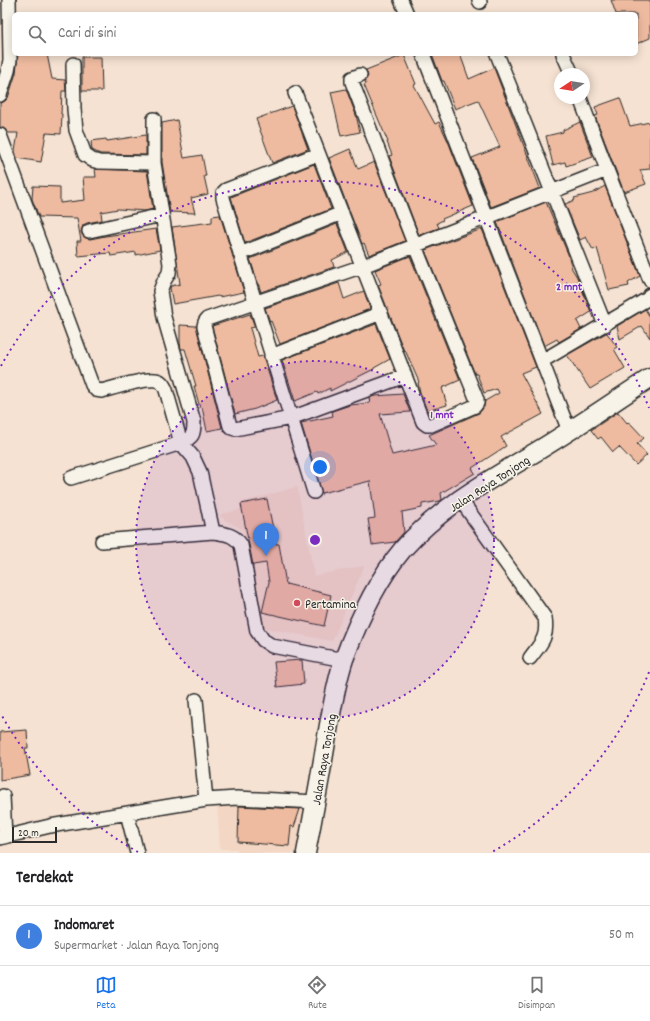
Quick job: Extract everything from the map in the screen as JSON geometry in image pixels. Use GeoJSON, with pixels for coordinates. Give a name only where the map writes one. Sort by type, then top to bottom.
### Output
{"type":"FeatureCollection","features":[{"type":"Feature","properties":{"kind":"main road","name":"Jalan Raya Tonjong"},"geometry":{"type":"LineString","coordinates":[[306,853],[336,689],[344,660],[356,628],[369,601],[389,567],[423,529],[460,499],[569,432],[650,378]]}},
{"type":"Feature","properties":{"kind":"street"},"geometry":{"type":"LineString","coordinates":[[0,95],[10,60],[9,0]]}},
{"type":"Feature","properties":{"kind":"street"},"geometry":{"type":"LineString","coordinates":[[401,0],[406,12]]}},
{"type":"Feature","properties":{"kind":"street"},"geometry":{"type":"LineString","coordinates":[[424,56],[569,432]]}},
{"type":"Feature","properties":{"kind":"street"},"geometry":{"type":"LineString","coordinates":[[498,56],[605,325]]}},
{"type":"Feature","properties":{"kind":"street"},"geometry":{"type":"LineString","coordinates":[[565,56],[570,68]]}},
{"type":"Feature","properties":{"kind":"street"},"geometry":{"type":"LineString","coordinates":[[73,64],[76,130],[85,155],[92,160],[99,162],[154,163]]}},
{"type":"Feature","properties":{"kind":"street"},"geometry":{"type":"LineString","coordinates":[[295,93],[423,422],[427,425],[431,425],[475,406],[477,400],[415,246],[352,82],[352,78],[360,75]]}},
{"type":"Feature","properties":{"kind":"street"},"geometry":{"type":"LineString","coordinates":[[582,104],[650,280]]}},
{"type":"Feature","properties":{"kind":"street"},"geometry":{"type":"LineString","coordinates":[[72,478],[181,443],[192,438],[194,431],[194,422],[164,317],[160,291],[169,274],[170,264],[154,163],[154,119]]}},
{"type":"Feature","properties":{"kind":"street"},"geometry":{"type":"LineString","coordinates":[[0,135],[92,385],[96,390],[102,391],[148,380],[156,379],[163,383],[181,443],[193,457],[200,472],[213,532]]}},
{"type":"Feature","properties":{"kind":"street"},"geometry":{"type":"LineString","coordinates":[[314,492],[254,303],[224,202],[223,193],[226,190],[318,154]]}},
{"type":"Feature","properties":{"kind":"street"},"geometry":{"type":"LineString","coordinates":[[405,376],[291,418],[235,429],[230,426],[204,322],[207,319],[363,266],[607,170]]}},
{"type":"Feature","properties":{"kind":"street"},"geometry":{"type":"LineString","coordinates":[[240,254],[342,213]]}},
{"type":"Feature","properties":{"kind":"street"},"geometry":{"type":"LineString","coordinates":[[89,231],[162,215]]}},
{"type":"Feature","properties":{"kind":"street"},"geometry":{"type":"LineString","coordinates":[[542,361],[605,325],[649,298],[650,295]]}},
{"type":"Feature","properties":{"kind":"street"},"geometry":{"type":"LineString","coordinates":[[271,356],[381,313]]}},
{"type":"Feature","properties":{"kind":"street"},"geometry":{"type":"LineString","coordinates":[[460,499],[545,618],[547,630],[544,639],[530,658]]}},
{"type":"Feature","properties":{"kind":"street"},"geometry":{"type":"LineString","coordinates":[[102,542],[213,532],[231,535],[238,540],[241,545],[258,631],[263,640],[272,646],[344,660]]}},
{"type":"Feature","properties":{"kind":"street"},"geometry":{"type":"LineString","coordinates":[[196,700],[206,800]]}},
{"type":"Feature","properties":{"kind":"street"},"geometry":{"type":"LineString","coordinates":[[3,796],[2,838],[50,826],[206,800],[236,798],[316,802]]}},
{"type":"Feature","properties":{"kind":"street"},"geometry":{"type":"LineString","coordinates":[[127,813],[137,853]]}},
{"type":"Feature","properties":{"kind":"shaded area"},"geometry":{"type":"Polygon","coordinates":[[[297,487],[314,576],[364,566],[332,641],[262,627],[243,529],[219,515],[240,510],[240,503],[297,487]]]}},
{"type":"Feature","properties":{"kind":"shaded area"},"geometry":{"type":"Polygon","coordinates":[[[217,802],[307,805],[298,853],[238,853],[237,849],[220,849],[217,802]]]}},
{"type":"Feature","properties":{"kind":"building"},"geometry":{"type":"Polygon","coordinates":[[[611,0],[650,0],[650,38],[638,43],[638,12],[615,12],[611,0]]]}},
{"type":"Feature","properties":{"kind":"building"},"geometry":{"type":"Polygon","coordinates":[[[18,56],[47,56],[52,79],[65,80],[66,91],[62,91],[61,134],[46,133],[41,162],[17,158],[15,151],[18,133],[8,133],[5,129],[0,127],[0,103],[8,98],[16,73],[18,56]]]}},
{"type":"Feature","properties":{"kind":"building"},"geometry":{"type":"Polygon","coordinates":[[[404,56],[416,84],[414,85],[435,124],[439,122],[448,141],[473,206],[442,219],[443,220],[437,223],[439,228],[419,235],[389,156],[392,155],[388,142],[364,85],[366,84],[365,81],[368,76],[366,70],[404,56]]]}},
{"type":"Feature","properties":{"kind":"building"},"geometry":{"type":"Polygon","coordinates":[[[433,56],[461,56],[469,79],[494,68],[540,188],[491,207],[472,158],[500,147],[478,100],[455,109],[444,81],[442,81],[433,56]]]}},
{"type":"Feature","properties":{"kind":"building"},"geometry":{"type":"Polygon","coordinates":[[[82,57],[101,57],[102,91],[82,91],[82,57]]]}},
{"type":"Feature","properties":{"kind":"building"},"geometry":{"type":"Polygon","coordinates":[[[346,89],[356,115],[360,132],[341,136],[331,92],[346,89]]]}},
{"type":"Feature","properties":{"kind":"building"},"geometry":{"type":"Polygon","coordinates":[[[620,98],[630,126],[650,122],[650,169],[640,170],[646,184],[624,192],[595,116],[598,115],[595,107],[620,98]]]}},
{"type":"Feature","properties":{"kind":"building"},"geometry":{"type":"Polygon","coordinates":[[[292,106],[308,149],[272,163],[256,119],[292,106]]]}},
{"type":"Feature","properties":{"kind":"building"},"geometry":{"type":"Polygon","coordinates":[[[177,120],[184,158],[202,155],[206,176],[204,176],[208,194],[191,198],[195,213],[170,212],[162,162],[162,123],[177,120]]]}},
{"type":"Feature","properties":{"kind":"building"},"geometry":{"type":"Polygon","coordinates":[[[580,122],[593,157],[566,166],[565,162],[553,165],[546,136],[563,132],[563,130],[580,122]]]}},
{"type":"Feature","properties":{"kind":"building"},"geometry":{"type":"Polygon","coordinates":[[[146,135],[146,155],[100,154],[92,150],[91,141],[106,139],[107,141],[146,135]]]}},
{"type":"Feature","properties":{"kind":"building"},"geometry":{"type":"Polygon","coordinates":[[[350,149],[358,169],[374,162],[405,241],[369,255],[364,243],[362,244],[329,158],[350,149]]]}},
{"type":"Feature","properties":{"kind":"building"},"geometry":{"type":"Polygon","coordinates":[[[314,164],[331,209],[245,243],[231,197],[314,164]]]}},
{"type":"Feature","properties":{"kind":"building"},"geometry":{"type":"Polygon","coordinates":[[[95,169],[147,171],[153,209],[145,211],[118,209],[101,212],[102,220],[83,225],[81,232],[83,236],[90,239],[156,229],[160,250],[136,255],[136,252],[111,256],[110,253],[78,256],[77,241],[81,241],[77,218],[39,217],[32,199],[33,186],[60,187],[60,203],[85,200],[83,177],[96,177],[95,169]]]}},
{"type":"Feature","properties":{"kind":"building"},"geometry":{"type":"Polygon","coordinates":[[[605,186],[640,276],[628,283],[629,286],[609,290],[597,248],[593,250],[586,237],[580,240],[565,204],[575,200],[574,198],[593,193],[605,186]]]}},
{"type":"Feature","properties":{"kind":"building"},"geometry":{"type":"Polygon","coordinates":[[[546,202],[568,254],[572,269],[577,277],[591,312],[577,321],[581,329],[559,342],[557,339],[544,346],[497,222],[546,202]]]}},
{"type":"Feature","properties":{"kind":"building"},"geometry":{"type":"Polygon","coordinates":[[[220,215],[244,292],[173,304],[170,288],[171,286],[180,284],[172,227],[212,222],[212,216],[220,215]]]}},
{"type":"Feature","properties":{"kind":"building"},"geometry":{"type":"Polygon","coordinates":[[[337,224],[348,252],[332,260],[334,267],[261,292],[250,259],[337,224]]]}},
{"type":"Feature","properties":{"kind":"building"},"geometry":{"type":"Polygon","coordinates":[[[482,229],[536,367],[521,373],[543,414],[501,437],[506,446],[472,468],[475,473],[441,493],[442,500],[422,504],[422,508],[402,512],[404,532],[395,542],[372,545],[368,519],[375,518],[370,481],[322,493],[301,423],[333,416],[332,411],[350,405],[370,403],[369,398],[375,396],[403,394],[410,412],[380,414],[392,455],[436,445],[429,435],[479,413],[484,407],[485,401],[499,393],[497,389],[484,393],[425,250],[482,229]]]}},
{"type":"Feature","properties":{"kind":"building"},"geometry":{"type":"Polygon","coordinates":[[[410,256],[460,380],[442,388],[447,405],[427,411],[420,392],[419,382],[405,350],[404,351],[378,285],[381,284],[375,270],[410,256]]]}},
{"type":"Feature","properties":{"kind":"building"},"geometry":{"type":"Polygon","coordinates":[[[339,283],[344,299],[364,291],[370,309],[280,344],[265,308],[339,283]]]}},
{"type":"Feature","properties":{"kind":"building"},"geometry":{"type":"Polygon","coordinates":[[[645,309],[650,317],[650,338],[642,326],[620,339],[617,326],[645,309]]]}},
{"type":"Feature","properties":{"kind":"building"},"geometry":{"type":"Polygon","coordinates":[[[250,314],[255,327],[250,328],[258,357],[263,356],[277,400],[255,409],[235,414],[212,326],[250,314]]]}},
{"type":"Feature","properties":{"kind":"building"},"geometry":{"type":"Polygon","coordinates":[[[376,324],[390,359],[374,369],[330,391],[330,388],[318,394],[317,392],[295,401],[282,360],[376,324]]]}},
{"type":"Feature","properties":{"kind":"building"},"geometry":{"type":"Polygon","coordinates":[[[180,325],[196,326],[222,428],[207,431],[202,407],[200,408],[194,386],[196,386],[185,349],[181,349],[180,325]]]}},
{"type":"Feature","properties":{"kind":"building"},"geometry":{"type":"Polygon","coordinates":[[[606,333],[617,347],[614,349],[625,368],[590,389],[567,355],[606,333]]]}},
{"type":"Feature","properties":{"kind":"building"},"geometry":{"type":"Polygon","coordinates":[[[618,412],[627,423],[628,422],[632,425],[644,438],[637,444],[647,455],[636,465],[619,447],[613,452],[601,437],[598,439],[591,430],[618,412]]]}},
{"type":"Feature","properties":{"kind":"building"},"geometry":{"type":"Polygon","coordinates":[[[267,499],[276,544],[279,544],[286,584],[331,595],[324,626],[262,612],[269,582],[266,563],[253,565],[241,504],[267,499]]]}},
{"type":"Feature","properties":{"kind":"building"},"geometry":{"type":"Polygon","coordinates":[[[302,660],[304,684],[277,687],[274,662],[302,660]]]}},
{"type":"Feature","properties":{"kind":"building"},"geometry":{"type":"Polygon","coordinates":[[[27,730],[28,748],[25,748],[30,775],[0,780],[0,732],[27,730]]]}},
{"type":"Feature","properties":{"kind":"building"},"geometry":{"type":"Polygon","coordinates":[[[239,806],[300,809],[294,827],[291,826],[289,846],[238,842],[239,806]]]}},
{"type":"Feature","properties":{"kind":"place","name":"Indomaret"},"geometry":{"type":"Point","coordinates":[266,556]}},
{"type":"Feature","properties":{"kind":"place","name":"Pertamina"},"geometry":{"type":"Point","coordinates":[297,603]}}]}
